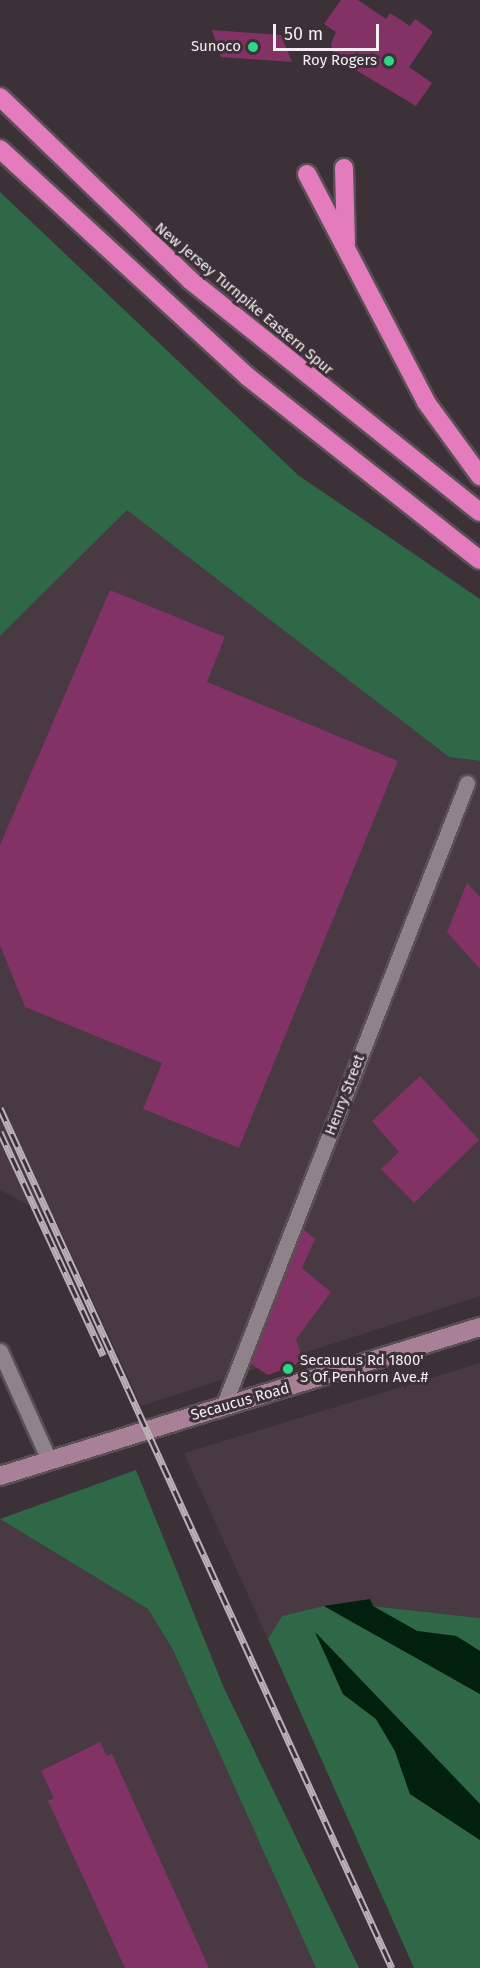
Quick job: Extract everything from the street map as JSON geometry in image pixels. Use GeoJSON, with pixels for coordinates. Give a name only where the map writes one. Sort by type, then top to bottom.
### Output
{"type":"FeatureCollection","features":[{"type":"Feature","properties":{"kind":"highway","name":"New Jersey Turnpike Eastern Spur"},"geometry":{"type":"LineString","coordinates":[[0,96],[190,280],[480,512]]}},
{"type":"Feature","properties":{"kind":"highway"},"geometry":{"type":"LineString","coordinates":[[0,149],[240,370],[480,560]]}},
{"type":"Feature","properties":{"kind":"highway"},"geometry":{"type":"LineString","coordinates":[[344,168],[347,251]]}},
{"type":"Feature","properties":{"kind":"highway"},"geometry":{"type":"LineString","coordinates":[[307,174],[430,409],[480,476]]}},
{"type":"Feature","properties":{"kind":"main road","name":"Secaucus Road"},"geometry":{"type":"LineString","coordinates":[[0,1476],[480,1327]]}},
{"type":"Feature","properties":{"kind":"street","name":"Henry Street"},"geometry":{"type":"LineString","coordinates":[[223,1407],[466,783]]}},
{"type":"Feature","properties":{"kind":"street"},"geometry":{"type":"LineString","coordinates":[[0,1351],[49,1460]]}},
{"type":"Feature","properties":{"kind":"shaded area"},"geometry":{"type":"Polygon","coordinates":[[[127,509],[449,757],[480,761],[480,1296],[141,1406],[55,1219],[0,1190],[0,636],[127,509]]]}},
{"type":"Feature","properties":{"kind":"shaded area"},"geometry":{"type":"Polygon","coordinates":[[[480,1363],[480,1618],[363,1605],[282,1616],[268,1639],[184,1453],[480,1363]]]}},
{"type":"Feature","properties":{"kind":"shaded area"},"geometry":{"type":"Polygon","coordinates":[[[0,1519],[148,1609],[173,1650],[316,1968],[0,1968],[0,1519]]]}},
{"type":"Feature","properties":{"kind":"shaded area"},"geometry":{"type":"Polygon","coordinates":[[[370,1599],[373,1606],[417,1631],[456,1636],[480,1651],[480,1694],[324,1606],[370,1599]]]}},
{"type":"Feature","properties":{"kind":"shaded area"},"geometry":{"type":"Polygon","coordinates":[[[315,1632],[480,1804],[480,1840],[410,1794],[395,1751],[376,1719],[343,1694],[315,1632]]]}},
{"type":"Feature","properties":{"kind":"green space"},"geometry":{"type":"Polygon","coordinates":[[[0,192],[298,475],[480,599],[480,761],[449,757],[127,510],[0,636],[0,192]]]}},
{"type":"Feature","properties":{"kind":"green space"},"geometry":{"type":"Polygon","coordinates":[[[136,1470],[224,1688],[359,1968],[316,1968],[173,1650],[148,1609],[0,1519],[136,1470]]]}},
{"type":"Feature","properties":{"kind":"green space"},"geometry":{"type":"Polygon","coordinates":[[[324,1606],[480,1694],[480,1804],[316,1633],[343,1694],[376,1719],[395,1751],[410,1794],[480,1840],[480,1968],[414,1968],[268,1639],[282,1616],[324,1606]]]}},
{"type":"Feature","properties":{"kind":"green space"},"geometry":{"type":"Polygon","coordinates":[[[372,1606],[480,1618],[480,1651],[456,1636],[417,1631],[372,1606]]]}},
{"type":"Feature","properties":{"kind":"building"},"geometry":{"type":"Polygon","coordinates":[[[341,0],[358,0],[386,19],[390,13],[410,26],[415,19],[433,32],[409,67],[432,83],[416,106],[334,57],[331,44],[336,32],[324,24],[341,0]]]}},
{"type":"Feature","properties":{"kind":"building"},"geometry":{"type":"Polygon","coordinates":[[[212,30],[281,35],[292,62],[221,57],[212,30]]]}},
{"type":"Feature","properties":{"kind":"building"},"geometry":{"type":"Polygon","coordinates":[[[110,590],[225,637],[207,682],[398,761],[239,1148],[143,1109],[162,1063],[25,1007],[0,945],[0,845],[110,590]]]}},
{"type":"Feature","properties":{"kind":"building"},"geometry":{"type":"Polygon","coordinates":[[[467,883],[480,897],[480,969],[447,932],[467,883]]]}},
{"type":"Feature","properties":{"kind":"building"},"geometry":{"type":"Polygon","coordinates":[[[420,1076],[479,1140],[414,1203],[381,1169],[399,1152],[372,1121],[420,1076]]]}},
{"type":"Feature","properties":{"kind":"building"},"geometry":{"type":"Polygon","coordinates":[[[303,1229],[315,1239],[302,1268],[331,1292],[296,1339],[304,1362],[268,1375],[250,1363],[303,1229]]]}},
{"type":"Feature","properties":{"kind":"building"},"geometry":{"type":"Polygon","coordinates":[[[100,1742],[107,1756],[112,1754],[209,1968],[125,1968],[48,1801],[54,1798],[41,1771],[100,1742]]]}},
{"type":"Feature","properties":{"kind":"railway"},"geometry":{"type":"LineString","coordinates":[[0,1108],[392,1968]]}},
{"type":"Feature","properties":{"kind":"railway"},"geometry":{"type":"LineString","coordinates":[[0,1132],[103,1355]]}},
{"type":"Feature","properties":{"kind":"place","name":"Sunoco"},"geometry":{"type":"Point","coordinates":[253,47]}},
{"type":"Feature","properties":{"kind":"place","name":"Roy Rogers"},"geometry":{"type":"Point","coordinates":[389,61]}},
{"type":"Feature","properties":{"kind":"place","name":"Secaucus Rd 1800' S Of Penhorn Ave.#"},"geometry":{"type":"Point","coordinates":[288,1369]}}]}
